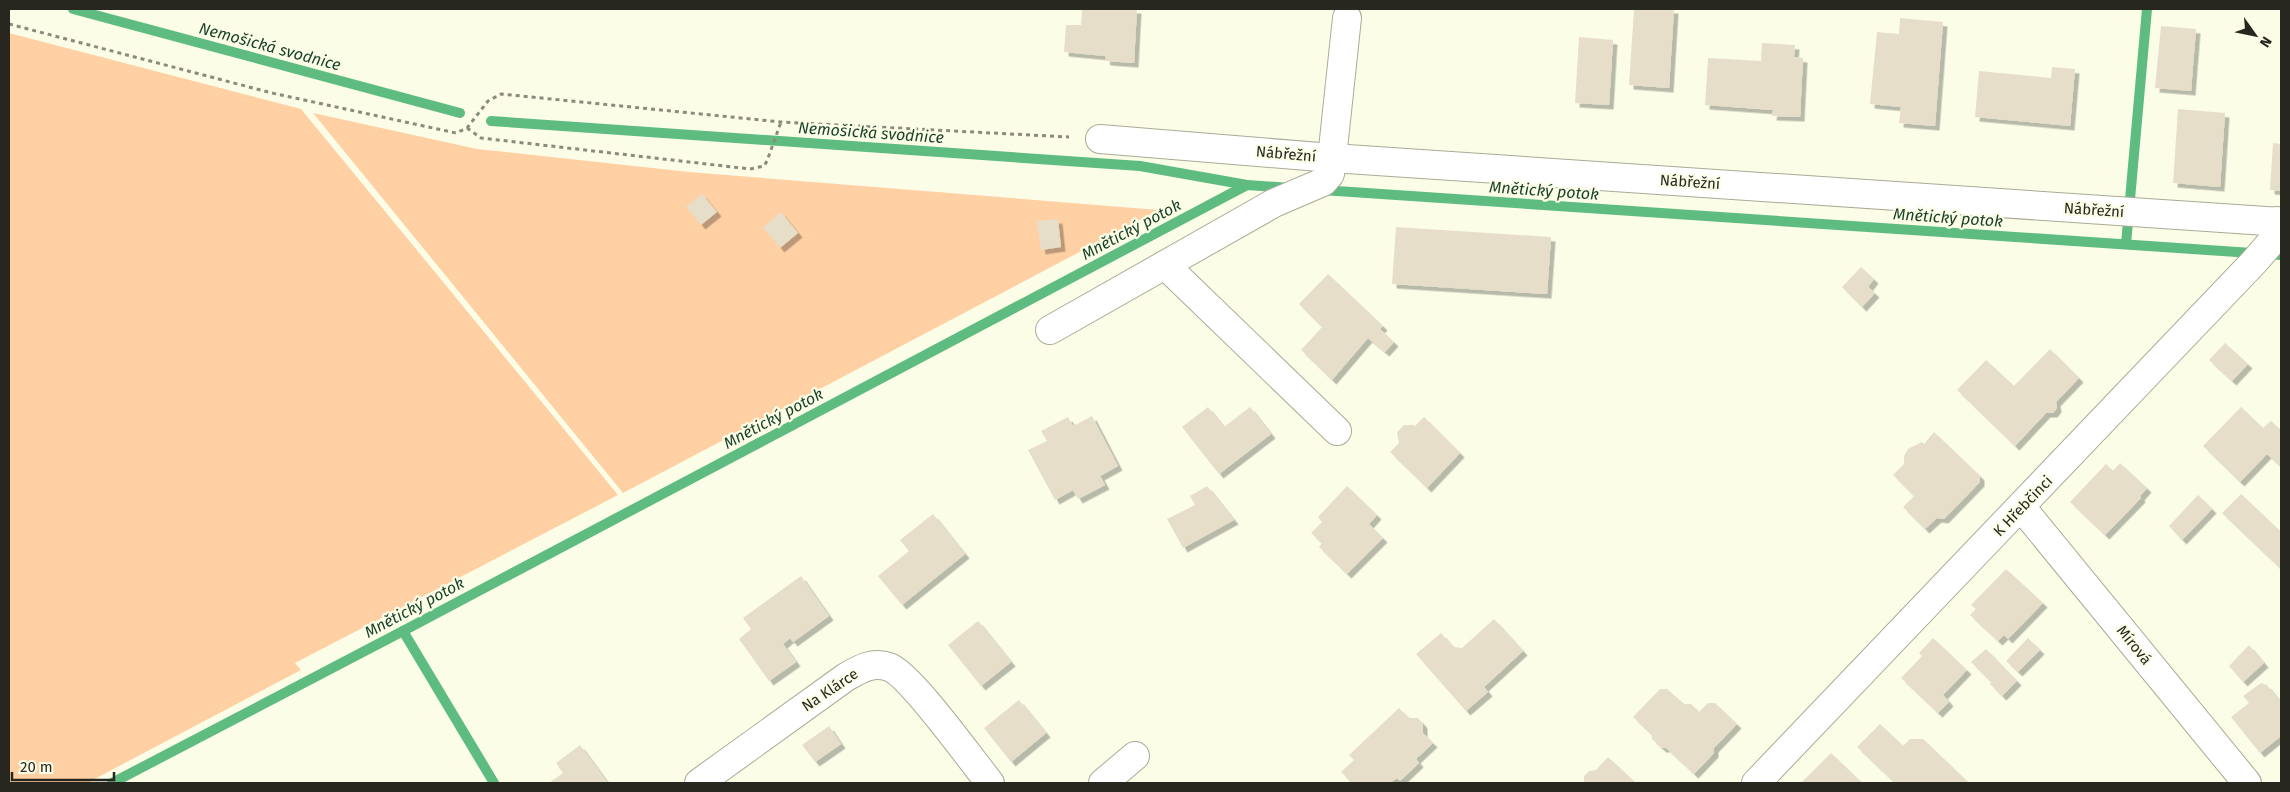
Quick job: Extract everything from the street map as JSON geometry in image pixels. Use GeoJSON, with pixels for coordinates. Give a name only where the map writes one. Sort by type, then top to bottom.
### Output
{"type":"FeatureCollection","features":[{"type":"Feature","properties":{"kind":"street"},"geometry":{"type":"LineString","coordinates":[[1050,330],[1274,204],[1323,182],[1330,174],[1347,18]]}},
{"type":"Feature","properties":{"kind":"street","name":"Nábřežní"},"geometry":{"type":"LineString","coordinates":[[1100,139],[1332,158],[2113,211],[2277,227]]}},
{"type":"Feature","properties":{"kind":"street","name":"K Hřebčinci"},"geometry":{"type":"LineString","coordinates":[[1756,783],[2022,508],[2254,262],[2277,227]]}},
{"type":"Feature","properties":{"kind":"street"},"geometry":{"type":"LineString","coordinates":[[1165,266],[1337,431]]}},
{"type":"Feature","properties":{"kind":"street","name":"Mírová"},"geometry":{"type":"LineString","coordinates":[[2022,508],[2247,783]]}},
{"type":"Feature","properties":{"kind":"street","name":"Na Klárce"},"geometry":{"type":"LineString","coordinates":[[699,783],[846,677],[870,666],[880,665],[890,667],[910,683],[990,783]]}},
{"type":"Feature","properties":{"kind":"street"},"geometry":{"type":"LineString","coordinates":[[1103,783],[1134,756]]}},
{"type":"Feature","properties":{"kind":"path"},"geometry":{"type":"LineString","coordinates":[[9,24],[272,93],[456,133],[467,128],[488,100],[501,94],[780,123],[1100,139]]}},
{"type":"Feature","properties":{"kind":"path"},"geometry":{"type":"LineString","coordinates":[[467,128],[481,138],[750,169],[764,166],[767,162],[780,123]]}},
{"type":"Feature","properties":{"kind":"shaded area"},"geometry":{"type":"Polygon","coordinates":[[[9,33],[301,109],[618,495],[295,663],[301,670],[87,783],[9,783],[9,33]]]}},
{"type":"Feature","properties":{"kind":"shaded area"},"geometry":{"type":"Polygon","coordinates":[[[313,113],[477,149],[689,172],[1159,210],[623,493],[313,113]]]}},
{"type":"Feature","properties":{"kind":"building"},"geometry":{"type":"Polygon","coordinates":[[[1082,9],[1137,9],[1134,63],[1106,61],[1105,56],[1064,52],[1066,25],[1081,25],[1082,9]]]}},
{"type":"Feature","properties":{"kind":"building"},"geometry":{"type":"Polygon","coordinates":[[[1634,9],[1674,9],[1669,88],[1629,85],[1634,9]]]}},
{"type":"Feature","properties":{"kind":"building"},"geometry":{"type":"Polygon","coordinates":[[[1900,18],[1943,22],[1935,126],[1899,123],[1901,107],[1870,104],[1877,32],[1899,34],[1900,18]]]}},
{"type":"Feature","properties":{"kind":"building"},"geometry":{"type":"Polygon","coordinates":[[[2161,26],[2196,29],[2191,91],[2155,88],[2161,26]]]}},
{"type":"Feature","properties":{"kind":"building"},"geometry":{"type":"Polygon","coordinates":[[[1579,37],[1613,40],[1609,105],[1575,103],[1579,37]]]}},
{"type":"Feature","properties":{"kind":"building"},"geometry":{"type":"Polygon","coordinates":[[[1762,43],[1795,45],[1794,57],[1803,58],[1800,117],[1772,116],[1773,110],[1705,105],[1708,58],[1761,61],[1762,43]]]}},
{"type":"Feature","properties":{"kind":"building"},"geometry":{"type":"Polygon","coordinates":[[[2052,67],[2075,69],[2070,126],[1975,117],[1979,71],[2051,78],[2052,67]]]}},
{"type":"Feature","properties":{"kind":"building"},"geometry":{"type":"Polygon","coordinates":[[[2178,109],[2225,113],[2220,187],[2173,183],[2178,109]]]}},
{"type":"Feature","properties":{"kind":"building"},"geometry":{"type":"Polygon","coordinates":[[[2273,143],[2281,144],[2281,191],[2270,190],[2273,143]]]}},
{"type":"Feature","properties":{"kind":"building"},"geometry":{"type":"Polygon","coordinates":[[[702,194],[717,212],[701,225],[686,207],[702,194]]]}},
{"type":"Feature","properties":{"kind":"building"},"geometry":{"type":"Polygon","coordinates":[[[781,212],[798,233],[780,248],[763,227],[781,212]]]}},
{"type":"Feature","properties":{"kind":"building"},"geometry":{"type":"Polygon","coordinates":[[[1058,219],[1061,247],[1041,250],[1037,221],[1058,219]]]}},
{"type":"Feature","properties":{"kind":"building"},"geometry":{"type":"Polygon","coordinates":[[[1396,227],[1551,237],[1547,294],[1392,284],[1396,227]]]}},
{"type":"Feature","properties":{"kind":"building"},"geometry":{"type":"Polygon","coordinates":[[[1861,267],[1874,279],[1868,287],[1875,293],[1862,307],[1842,287],[1861,267]]]}},
{"type":"Feature","properties":{"kind":"building"},"geometry":{"type":"Polygon","coordinates":[[[1328,274],[1383,326],[1380,329],[1394,342],[1385,352],[1368,338],[1332,380],[1301,350],[1322,327],[1299,304],[1328,274]]]}},
{"type":"Feature","properties":{"kind":"building"},"geometry":{"type":"Polygon","coordinates":[[[2225,343],[2248,364],[2232,381],[2209,360],[2225,343]]]}},
{"type":"Feature","properties":{"kind":"building"},"geometry":{"type":"Polygon","coordinates":[[[2050,349],[2079,378],[2056,402],[2057,408],[2053,413],[2046,413],[2015,446],[1957,390],[1986,360],[2014,386],[2050,349]]]}},
{"type":"Feature","properties":{"kind":"building"},"geometry":{"type":"Polygon","coordinates":[[[1208,407],[1224,427],[1250,407],[1271,434],[1219,474],[1182,427],[1208,407]]]}},
{"type":"Feature","properties":{"kind":"building"},"geometry":{"type":"Polygon","coordinates":[[[2241,407],[2263,428],[2271,421],[2281,430],[2281,467],[2267,454],[2240,482],[2203,446],[2241,407]]]}},
{"type":"Feature","properties":{"kind":"building"},"geometry":{"type":"Polygon","coordinates":[[[1092,416],[1118,466],[1100,476],[1105,485],[1078,499],[1073,490],[1055,500],[1028,450],[1047,441],[1041,431],[1068,417],[1073,426],[1092,416]]]}},
{"type":"Feature","properties":{"kind":"building"},"geometry":{"type":"Polygon","coordinates":[[[1424,417],[1460,453],[1427,488],[1390,452],[1399,443],[1397,432],[1404,425],[1415,426],[1424,417]]]}},
{"type":"Feature","properties":{"kind":"building"},"geometry":{"type":"Polygon","coordinates":[[[1934,432],[1980,476],[1980,482],[1944,519],[1937,518],[1925,529],[1903,507],[1914,496],[1893,475],[1904,464],[1904,456],[1908,449],[1922,442],[1924,444],[1934,432]]]}},
{"type":"Feature","properties":{"kind":"building"},"geometry":{"type":"Polygon","coordinates":[[[2120,463],[2147,488],[2140,496],[2141,498],[2105,535],[2070,502],[2106,464],[2113,471],[2120,463]]]}},
{"type":"Feature","properties":{"kind":"building"},"geometry":{"type":"Polygon","coordinates":[[[1207,486],[1234,520],[1183,548],[1167,519],[1195,505],[1190,496],[1207,486]]]}},
{"type":"Feature","properties":{"kind":"building"},"geometry":{"type":"Polygon","coordinates":[[[1347,486],[1377,515],[1369,524],[1383,538],[1347,574],[1319,547],[1322,543],[1311,533],[1322,522],[1318,517],[1347,486]]]}},
{"type":"Feature","properties":{"kind":"building"},"geometry":{"type":"Polygon","coordinates":[[[2241,494],[2281,532],[2281,569],[2222,513],[2241,494]]]}},
{"type":"Feature","properties":{"kind":"building"},"geometry":{"type":"Polygon","coordinates":[[[2198,495],[2212,509],[2182,540],[2169,526],[2198,495]]]}},
{"type":"Feature","properties":{"kind":"building"},"geometry":{"type":"Polygon","coordinates":[[[933,514],[965,554],[902,605],[878,576],[909,551],[900,540],[933,514]]]}},
{"type":"Feature","properties":{"kind":"building"},"geometry":{"type":"Polygon","coordinates":[[[2006,569],[2043,603],[2008,639],[2004,635],[1998,641],[1970,615],[1976,609],[1971,605],[2006,569]]]}},
{"type":"Feature","properties":{"kind":"building"},"geometry":{"type":"Polygon","coordinates":[[[801,576],[829,616],[793,642],[790,638],[783,644],[796,662],[769,681],[739,639],[751,629],[743,618],[801,576]]]}},
{"type":"Feature","properties":{"kind":"building"},"geometry":{"type":"Polygon","coordinates":[[[1494,619],[1523,651],[1484,687],[1488,692],[1466,711],[1416,654],[1441,633],[1453,647],[1462,648],[1494,619]]]}},
{"type":"Feature","properties":{"kind":"building"},"geometry":{"type":"Polygon","coordinates":[[[978,621],[1011,662],[981,686],[948,645],[978,621]]]}},
{"type":"Feature","properties":{"kind":"building"},"geometry":{"type":"Polygon","coordinates":[[[1933,638],[1967,670],[1943,695],[1949,702],[1938,713],[1901,678],[1922,656],[1919,653],[1933,638]]]}},
{"type":"Feature","properties":{"kind":"building"},"geometry":{"type":"Polygon","coordinates":[[[2028,638],[2040,650],[2018,672],[2006,661],[2028,638]]]}},
{"type":"Feature","properties":{"kind":"building"},"geometry":{"type":"Polygon","coordinates":[[[2249,645],[2264,663],[2243,682],[2229,666],[2249,645]]]}},
{"type":"Feature","properties":{"kind":"building"},"geometry":{"type":"Polygon","coordinates":[[[1986,649],[2017,681],[2002,696],[1971,662],[1986,649]]]}},
{"type":"Feature","properties":{"kind":"building"},"geometry":{"type":"Polygon","coordinates":[[[2261,683],[2267,685],[2281,703],[2281,736],[2260,753],[2231,717],[2249,703],[2243,696],[2261,683]]]}},
{"type":"Feature","properties":{"kind":"building"},"geometry":{"type":"Polygon","coordinates":[[[1660,689],[1667,689],[1684,704],[1691,704],[1699,712],[1708,703],[1715,703],[1737,724],[1714,748],[1714,753],[1694,774],[1666,748],[1662,748],[1652,739],[1652,735],[1633,717],[1660,689]]]}},
{"type":"Feature","properties":{"kind":"building"},"geometry":{"type":"Polygon","coordinates":[[[1019,700],[1046,733],[1011,762],[984,728],[1019,700]]]}},
{"type":"Feature","properties":{"kind":"building"},"geometry":{"type":"Polygon","coordinates":[[[1399,708],[1409,718],[1418,718],[1423,724],[1423,733],[1433,743],[1416,759],[1419,763],[1400,781],[1397,778],[1390,783],[1352,783],[1341,772],[1354,760],[1349,755],[1399,708]]]}},
{"type":"Feature","properties":{"kind":"building"},"geometry":{"type":"Polygon","coordinates":[[[1880,724],[1903,746],[1910,739],[1923,739],[1969,783],[1895,783],[1857,747],[1880,724]]]}},
{"type":"Feature","properties":{"kind":"building"},"geometry":{"type":"Polygon","coordinates":[[[829,726],[841,744],[815,762],[802,745],[829,726]]]}},
{"type":"Feature","properties":{"kind":"building"},"geometry":{"type":"Polygon","coordinates":[[[580,745],[608,783],[549,783],[563,773],[556,763],[580,745]]]}},
{"type":"Feature","properties":{"kind":"building"},"geometry":{"type":"Polygon","coordinates":[[[1831,753],[1860,781],[1858,783],[1803,783],[1802,782],[1831,753]]]}},
{"type":"Feature","properties":{"kind":"building"},"geometry":{"type":"Polygon","coordinates":[[[1608,757],[1636,783],[1584,783],[1584,776],[1589,771],[1596,770],[1608,757]]]}},
{"type":"Feature","properties":{"kind":"waterway","name":"Nemošická svodnice"},"geometry":{"type":"LineString","coordinates":[[73,9],[460,113]]}},
{"type":"Feature","properties":{"kind":"waterway"},"geometry":{"type":"LineString","coordinates":[[2126,244],[2147,9]]}},
{"type":"Feature","properties":{"kind":"waterway","name":"Nemošická svodnice"},"geometry":{"type":"LineString","coordinates":[[491,121],[1140,166],[1247,185]]}},
{"type":"Feature","properties":{"kind":"waterway","name":"Mnětický potok"},"geometry":{"type":"LineString","coordinates":[[112,783],[1247,185],[1290,188]]}},
{"type":"Feature","properties":{"kind":"waterway","name":"Mnětický potok"},"geometry":{"type":"LineString","coordinates":[[1322,190],[2281,255]]}},
{"type":"Feature","properties":{"kind":"waterway"},"geometry":{"type":"LineString","coordinates":[[403,631],[494,783]]}}]}
